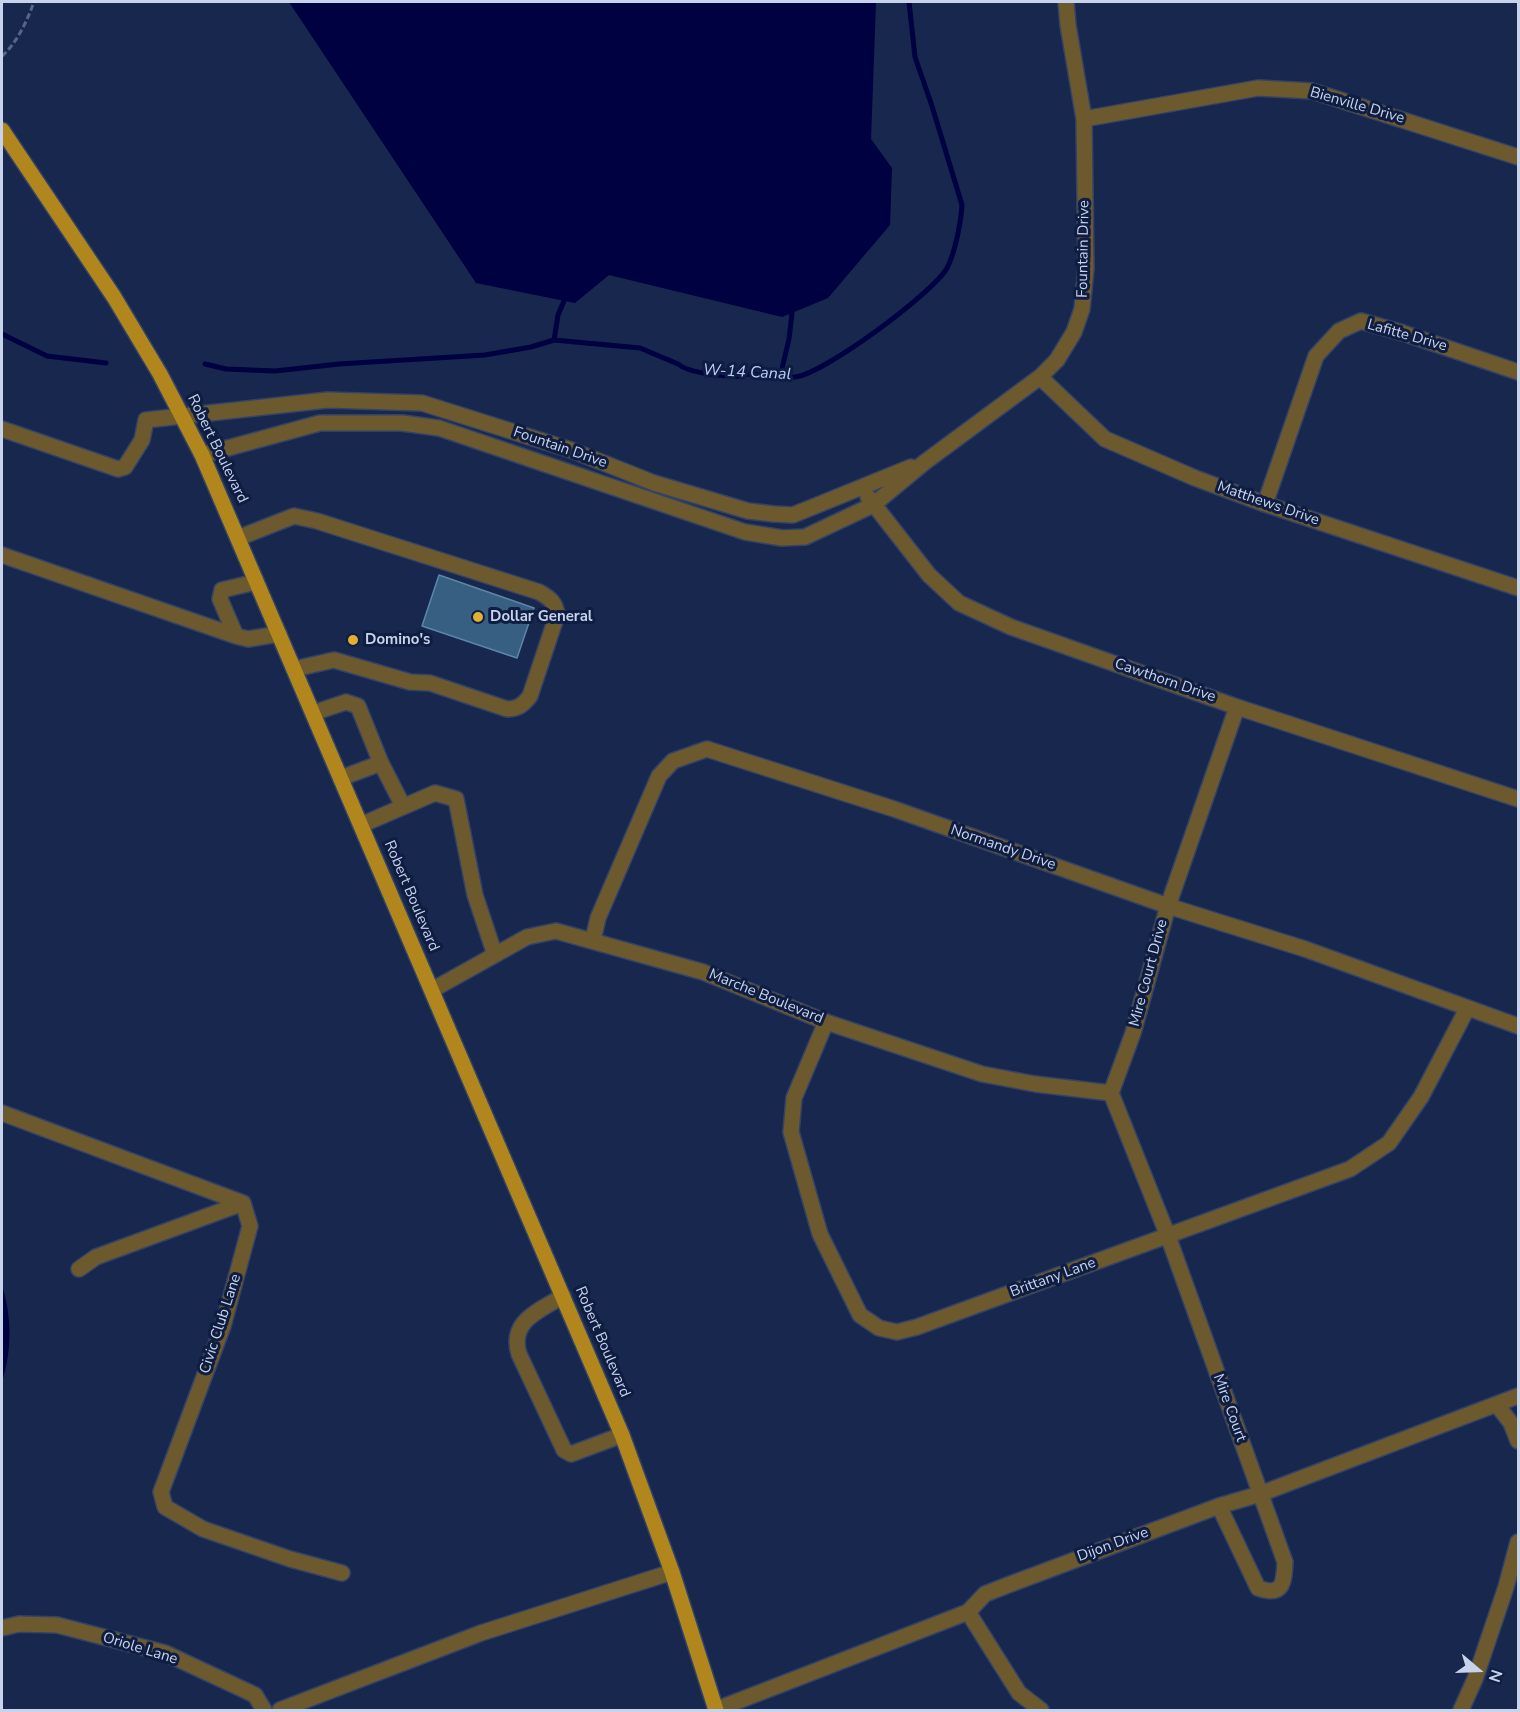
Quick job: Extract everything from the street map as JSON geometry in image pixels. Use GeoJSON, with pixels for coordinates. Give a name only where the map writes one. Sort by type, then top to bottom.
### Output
{"type":"FeatureCollection","features":[{"type":"Feature","properties":{"kind":"main road","name":"Robert Boulevard"},"geometry":{"type":"LineString","coordinates":[[2,130],[114,297],[160,374],[202,455],[622,1435],[672,1572],[716,1710]]}},
{"type":"Feature","properties":{"kind":"street","name":"Fountain Drive"},"geometry":{"type":"LineString","coordinates":[[202,455],[320,423],[402,423],[439,428],[745,532],[782,538],[805,537],[873,505],[925,462],[1040,377],[1057,360],[1074,332],[1082,309],[1086,269],[1084,119],[1066,2]]}},
{"type":"Feature","properties":{"kind":"street","name":"Bienville Drive"},"geometry":{"type":"LineString","coordinates":[[1084,119],[1258,88],[1312,91],[1518,157]]}},
{"type":"Feature","properties":{"kind":"street","name":"Lafitte Drive"},"geometry":{"type":"LineString","coordinates":[[1265,504],[1316,356],[1339,331],[1361,321],[1518,372]]}},
{"type":"Feature","properties":{"kind":"street","name":"Matthews Drive"},"geometry":{"type":"LineString","coordinates":[[1040,377],[1105,439],[1195,478],[1265,504],[1518,588]]}},
{"type":"Feature","properties":{"kind":"street","name":"Fountain Drive"},"geometry":{"type":"LineString","coordinates":[[2,429],[118,469],[125,467],[142,440],[146,420],[328,400],[422,403],[571,450],[654,483],[748,511],[793,515],[925,462]]}},
{"type":"Feature","properties":{"kind":"street"},"geometry":{"type":"LineString","coordinates":[[327,423],[328,400]]}},
{"type":"Feature","properties":{"kind":"street","name":"Cawthorn Drive"},"geometry":{"type":"LineString","coordinates":[[862,487],[873,505],[929,575],[959,603],[1011,627],[1237,707],[1518,799]]}},
{"type":"Feature","properties":{"kind":"street"},"geometry":{"type":"LineString","coordinates":[[673,507],[679,490]]}},
{"type":"Feature","properties":{"kind":"street"},"geometry":{"type":"LineString","coordinates":[[238,538],[294,516],[317,521],[539,592],[556,605],[557,615],[530,696],[522,706],[513,709],[430,683],[410,682],[334,660],[294,669]]}},
{"type":"Feature","properties":{"kind":"street"},"geometry":{"type":"LineString","coordinates":[[2,555],[236,636],[248,639],[279,634]]}},
{"type":"Feature","properties":{"kind":"street"},"geometry":{"type":"LineString","coordinates":[[236,636],[220,599],[222,591],[256,582]]}},
{"type":"Feature","properties":{"kind":"street"},"geometry":{"type":"LineString","coordinates":[[313,713],[346,702],[358,706],[381,763],[403,806]]}},
{"type":"Feature","properties":{"kind":"street","name":"Mire Court Drive"},"geometry":{"type":"LineString","coordinates":[[1111,1093],[1133,1033],[1168,906],[1237,707]]}},
{"type":"Feature","properties":{"kind":"street","name":"Normandy Drive"},"geometry":{"type":"LineString","coordinates":[[593,940],[598,918],[659,776],[673,761],[707,749],[894,809],[1168,906],[1305,949],[1518,1026]]}},
{"type":"Feature","properties":{"kind":"street"},"geometry":{"type":"LineString","coordinates":[[341,778],[381,763]]}},
{"type":"Feature","properties":{"kind":"street"},"geometry":{"type":"LineString","coordinates":[[361,825],[435,793],[456,799],[475,895],[495,955]]}},
{"type":"Feature","properties":{"kind":"street","name":"Marche Boulevard"},"geometry":{"type":"LineString","coordinates":[[432,990],[527,937],[556,931],[703,972],[826,1022],[982,1074],[1035,1084],[1111,1093]]}},
{"type":"Feature","properties":{"kind":"street","name":"Brittany Lane"},"geometry":{"type":"LineString","coordinates":[[826,1022],[794,1098],[791,1132],[820,1234],[860,1315],[879,1328],[897,1332],[917,1327],[1350,1169],[1389,1143],[1421,1097],[1467,1009]]}},
{"type":"Feature","properties":{"kind":"street"},"geometry":{"type":"LineString","coordinates":[[1111,1093],[1168,1236]]}},
{"type":"Feature","properties":{"kind":"street"},"geometry":{"type":"LineString","coordinates":[[2,1113],[243,1203]]}},
{"type":"Feature","properties":{"kind":"street"},"geometry":{"type":"LineString","coordinates":[[79,1269],[96,1257],[243,1203]]}},
{"type":"Feature","properties":{"kind":"street","name":"Civic Club Lane"},"geometry":{"type":"LineString","coordinates":[[243,1203],[250,1226],[223,1326],[161,1492],[165,1507],[203,1529],[290,1559],[342,1573]]}},
{"type":"Feature","properties":{"kind":"street","name":"Mire Court"},"geometry":{"type":"LineString","coordinates":[[1168,1236],[1285,1562],[1284,1581],[1278,1589],[1270,1592],[1258,1588],[1219,1506]]}},
{"type":"Feature","properties":{"kind":"street"},"geometry":{"type":"LineString","coordinates":[[563,1296],[525,1320],[518,1330],[515,1342],[519,1354],[564,1450],[570,1454],[622,1435]]}},
{"type":"Feature","properties":{"kind":"street","name":"Dijon Drive"},"geometry":{"type":"LineString","coordinates":[[716,1710],[969,1612],[985,1594],[1219,1506],[1260,1494],[1518,1396]]}},
{"type":"Feature","properties":{"kind":"street"},"geometry":{"type":"LineString","coordinates":[[1497,1405],[1511,1423],[1518,1441]]}},
{"type":"Feature","properties":{"kind":"street"},"geometry":{"type":"LineString","coordinates":[[1461,1710],[1475,1679],[1506,1587],[1518,1542]]}},
{"type":"Feature","properties":{"kind":"street"},"geometry":{"type":"LineString","coordinates":[[280,1710],[481,1634],[672,1572]]}},
{"type":"Feature","properties":{"kind":"street"},"geometry":{"type":"LineString","coordinates":[[969,1612],[1019,1693],[1041,1710]]}},
{"type":"Feature","properties":{"kind":"street","name":"Oriole Lane"},"geometry":{"type":"LineString","coordinates":[[2,1628],[19,1624],[57,1625],[156,1651],[255,1695],[264,1710]]}},
{"type":"Feature","properties":{"kind":"path"},"geometry":{"type":"LineString","coordinates":[[2,57],[11,49],[34,2]]}},
{"type":"Feature","properties":{"kind":"shaded area"},"geometry":{"type":"Polygon","coordinates":[[[289,2],[876,2],[871,139],[892,168],[890,225],[828,298],[782,317],[609,275],[575,303],[476,283],[289,2]]]}},
{"type":"Feature","properties":{"kind":"shaded area"},"geometry":{"type":"Polygon","coordinates":[[[2,1285],[8,1309],[10,1333],[8,1358],[2,1382],[2,1285]]]}},
{"type":"Feature","properties":{"kind":"building","name":"Dollar General"},"geometry":{"type":"Polygon","coordinates":[[[439,575],[534,608],[517,658],[422,626],[439,575]]]}},
{"type":"Feature","properties":{"kind":"waterway","name":"W-14 Canal"},"geometry":{"type":"LineString","coordinates":[[205,364],[226,369],[275,371],[339,364],[485,355],[531,347],[554,340],[640,348],[690,370],[718,375],[750,374],[795,377],[829,362],[877,331],[938,280],[947,268],[955,246],[962,205],[915,57],[909,2]]}},
{"type":"Feature","properties":{"kind":"waterway"},"geometry":{"type":"LineString","coordinates":[[554,340],[558,315],[564,301]]}},
{"type":"Feature","properties":{"kind":"waterway"},"geometry":{"type":"LineString","coordinates":[[780,377],[789,339],[792,313]]}},
{"type":"Feature","properties":{"kind":"waterway","name":"W-14 Canal"},"geometry":{"type":"LineString","coordinates":[[2,334],[47,356],[106,363]]}},
{"type":"Feature","properties":{"kind":"place","name":"Dollar General"},"geometry":{"type":"Point","coordinates":[478,617]}},
{"type":"Feature","properties":{"kind":"place","name":"Domino's"},"geometry":{"type":"Point","coordinates":[353,640]}}]}
